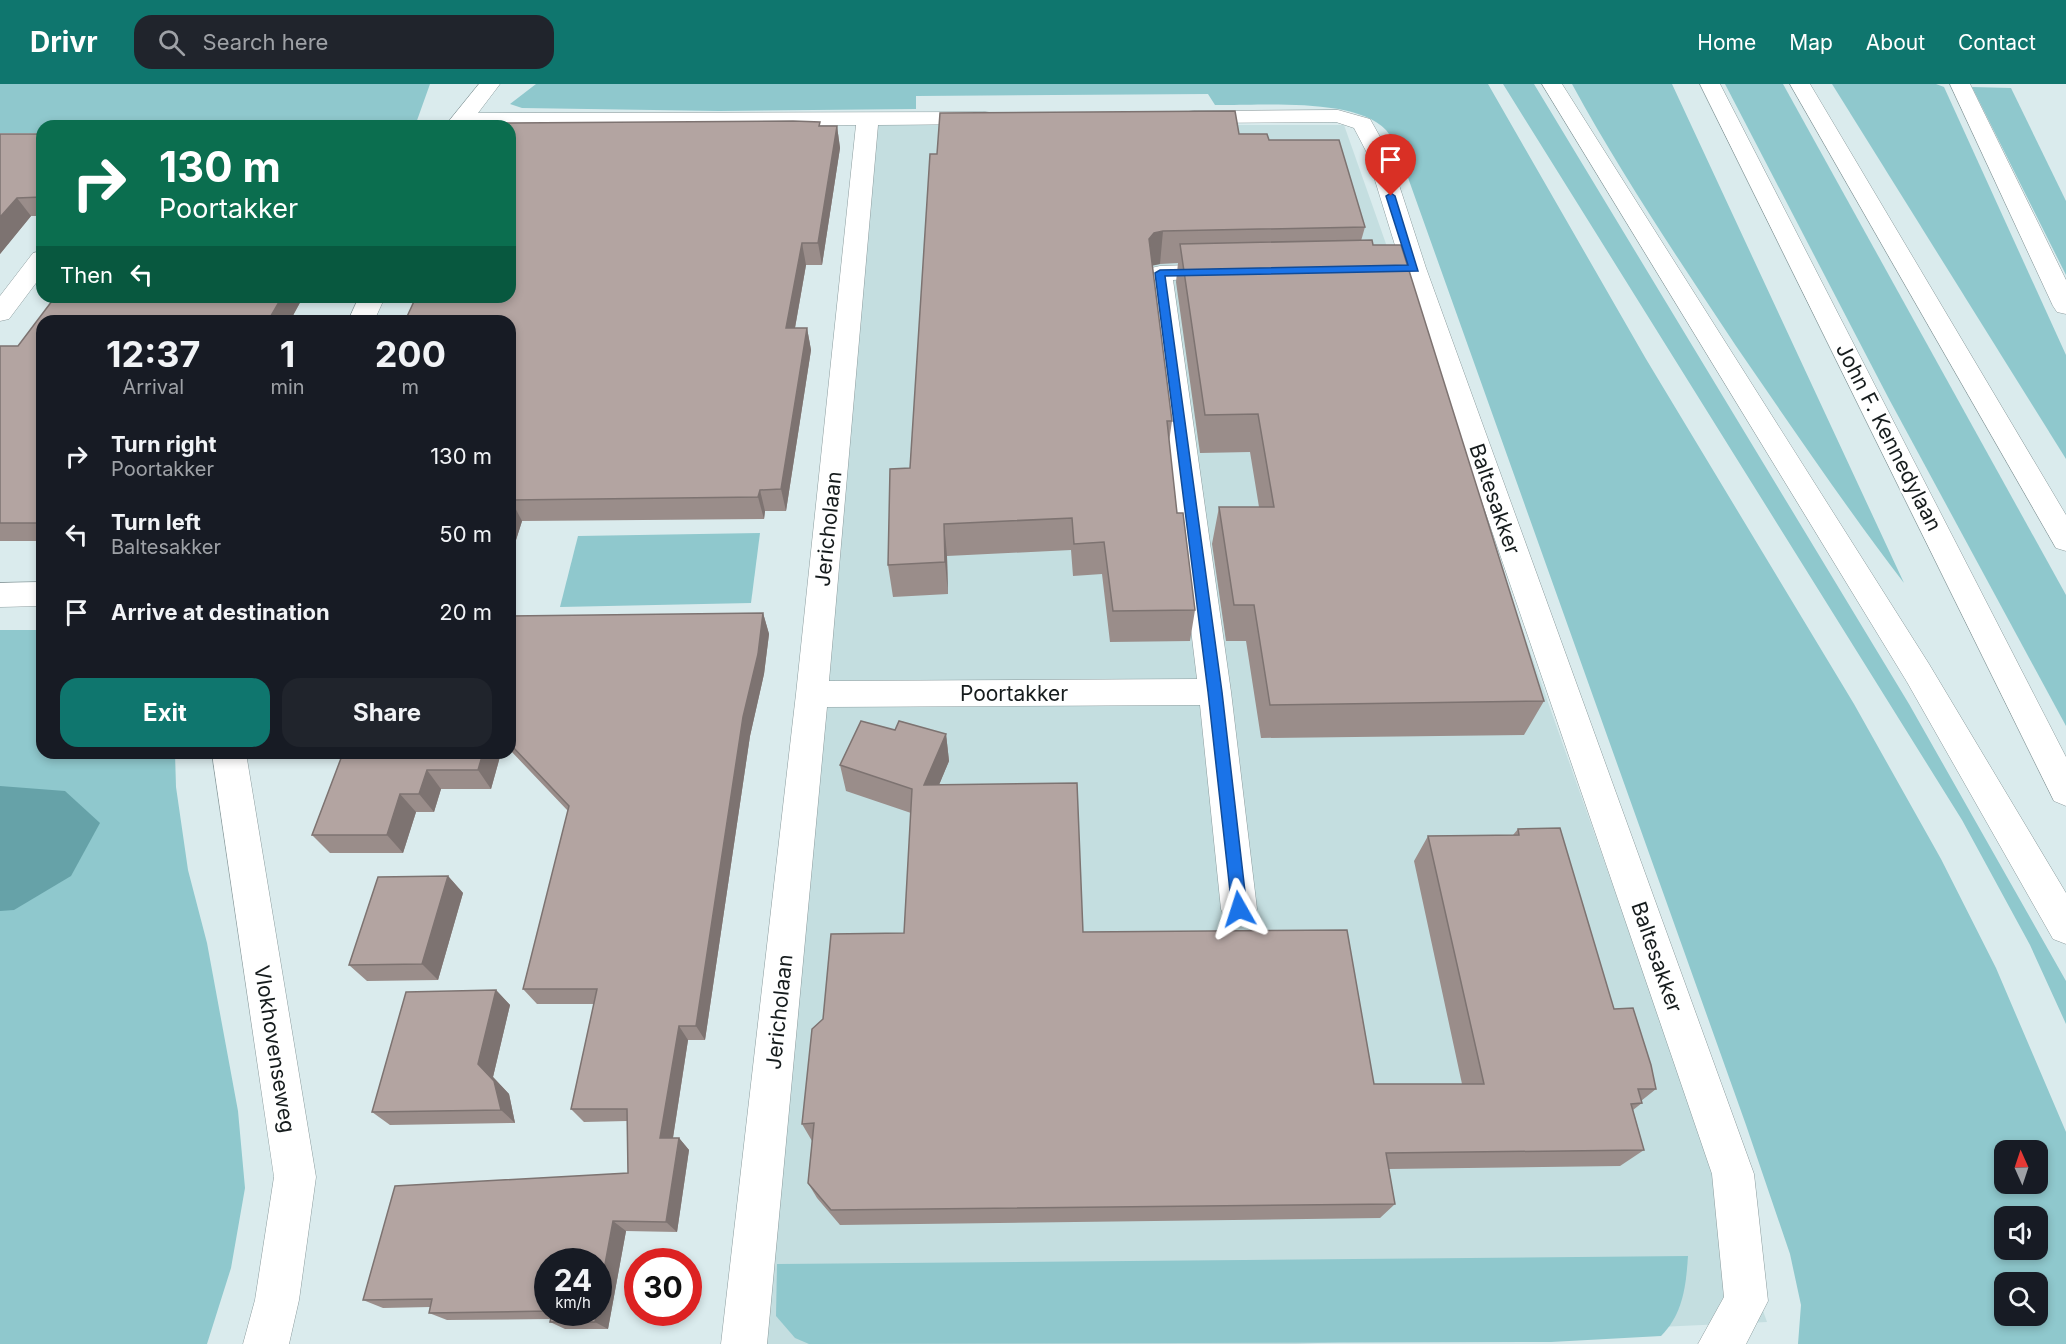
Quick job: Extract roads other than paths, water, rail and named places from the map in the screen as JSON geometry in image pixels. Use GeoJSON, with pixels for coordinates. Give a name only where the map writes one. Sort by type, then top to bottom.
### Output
{"type":"FeatureCollection","features":[{"type":"Feature","properties":{"kind":"street"},"geometry":{"type":"LineString","coordinates":[[459,120],[469,84]]}},
{"type":"Feature","properties":{"kind":"street"},"geometry":{"type":"LineString","coordinates":[[460,120],[490,84]]}},
{"type":"Feature","properties":{"kind":"street"},"geometry":{"type":"LineString","coordinates":[[1552,84],[1918,673],[2066,927]]}},
{"type":"Feature","properties":{"kind":"street","name":"John F. Kennedylaan"},"geometry":{"type":"LineString","coordinates":[[1710,84],[2066,790]]}},
{"type":"Feature","properties":{"kind":"street"},"geometry":{"type":"LineString","coordinates":[[1800,84],[2066,540]]}},
{"type":"Feature","properties":{"kind":"street"},"geometry":{"type":"LineString","coordinates":[[1960,84],[2066,306]]}},
{"type":"Feature","properties":{"kind":"street","name":"Baltesakker"},"geometry":{"type":"LineString","coordinates":[[1173,117],[1338,116],[1362,124],[1377,151],[1403,268],[1733,1174],[1746,1301],[1720,1344]]}},
{"type":"Feature","properties":{"kind":"street"},"geometry":{"type":"LineString","coordinates":[[516,122],[1009,118]]}},
{"type":"Feature","properties":{"kind":"street","name":"Jericholaan"},"geometry":{"type":"LineString","coordinates":[[744,1344],[812,694],[868,119]]}},
{"type":"Feature","properties":{"kind":"street"},"geometry":{"type":"LineString","coordinates":[[0,313],[36,266]]}},
{"type":"Feature","properties":{"kind":"street"},"geometry":{"type":"LineString","coordinates":[[1239,909],[1215,692],[1160,273],[1243,271]]}},
{"type":"Feature","properties":{"kind":"street"},"geometry":{"type":"LineString","coordinates":[[0,595],[36,594]]}},
{"type":"Feature","properties":{"kind":"street","name":"Poortakker"},"geometry":{"type":"LineString","coordinates":[[812,694],[1215,692]]}},
{"type":"Feature","properties":{"kind":"street","name":"Vlokhovenseweg"},"geometry":{"type":"LineString","coordinates":[[230,759],[295,1177],[278,1300],[266,1344]]}}]}
